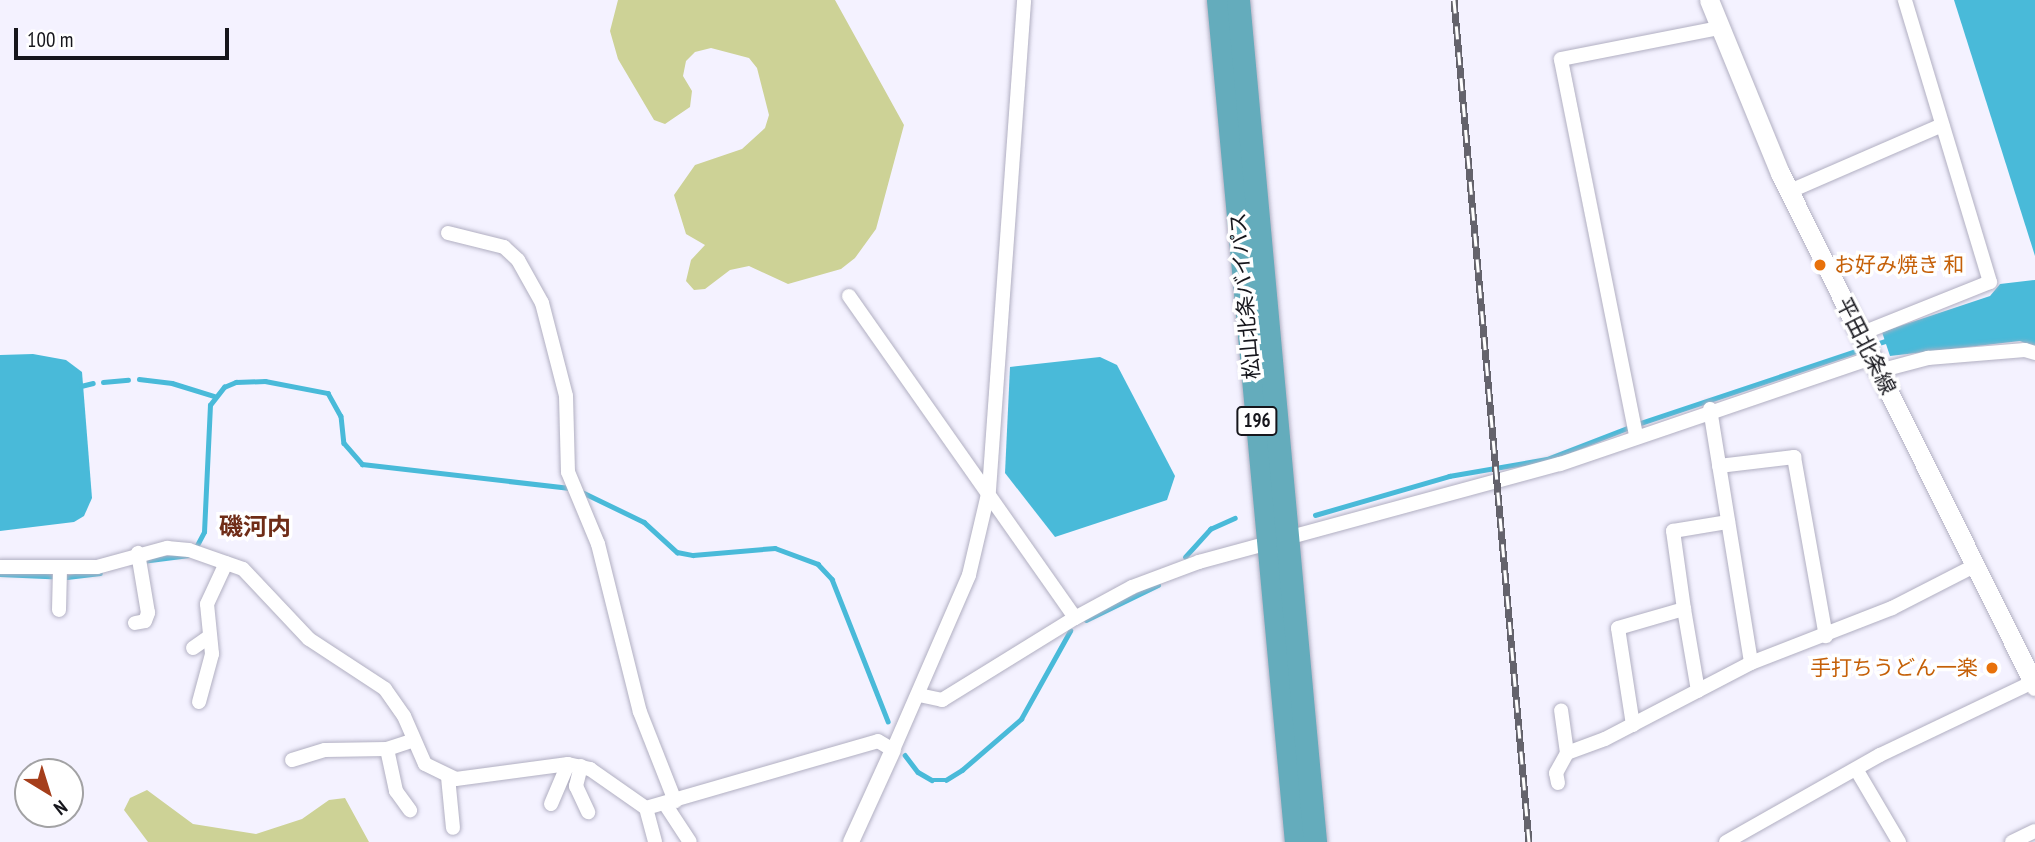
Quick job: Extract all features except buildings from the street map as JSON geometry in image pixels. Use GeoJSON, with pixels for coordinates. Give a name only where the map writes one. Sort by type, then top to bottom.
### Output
{"type":"FeatureCollection","features":[{"type":"Feature","properties":{"kind":"highway","name":"松山北条バイパス"},"geometry":{"type":"LineString","coordinates":[[1218,0],[1315,842]]}},
{"type":"Feature","properties":{"kind":"highway","name":"松山北条バイパス"},"geometry":{"type":"LineString","coordinates":[[1238,0],[1279,542],[1296,842]]}},
{"type":"Feature","properties":{"kind":"main road","name":"平田北条線"},"geometry":{"type":"LineString","coordinates":[[1709,0],[1788,192],[2034,681]]}},
{"type":"Feature","properties":{"kind":"street"},"geometry":{"type":"LineString","coordinates":[[851,842],[919,695],[969,575],[989,490],[1024,0]]}},
{"type":"Feature","properties":{"kind":"street"},"geometry":{"type":"LineString","coordinates":[[919,695],[942,700],[1075,618],[1132,587],[1199,562],[1560,464],[1634,430],[1710,409],[1869,352],[1990,282],[1905,0]]}},
{"type":"Feature","properties":{"kind":"street"},"geometry":{"type":"LineString","coordinates":[[1634,430],[1605,263],[1562,59],[1719,28]]}},
{"type":"Feature","properties":{"kind":"street"},"geometry":{"type":"LineString","coordinates":[[1788,192],[1942,125]]}},
{"type":"Feature","properties":{"kind":"street"},"geometry":{"type":"LineString","coordinates":[[448,233],[504,247],[518,260],[542,303],[566,396],[565,451],[597,544],[640,712],[670,802],[690,842]]}},
{"type":"Feature","properties":{"kind":"street"},"geometry":{"type":"LineString","coordinates":[[849,296],[989,490],[1075,618]]}},
{"type":"Feature","properties":{"kind":"street"},"geometry":{"type":"LineString","coordinates":[[1869,352],[1928,358],[2025,350],[2035,354]]}},
{"type":"Feature","properties":{"kind":"street"},"geometry":{"type":"LineString","coordinates":[[1710,409],[1751,663]]}},
{"type":"Feature","properties":{"kind":"street"},"geometry":{"type":"LineString","coordinates":[[1719,466],[1794,457],[1826,636]]}},
{"type":"Feature","properties":{"kind":"street"},"geometry":{"type":"LineString","coordinates":[[1698,691],[1673,531],[1728,522]]}},
{"type":"Feature","properties":{"kind":"street"},"geometry":{"type":"LineString","coordinates":[[0,567],[60,575],[139,558],[194,552],[226,564],[253,577],[309,639],[385,688],[404,716],[412,741],[425,764],[448,778],[476,779],[574,765],[611,781],[628,799],[646,808],[878,741],[893,750]]}},
{"type":"Feature","properties":{"kind":"street"},"geometry":{"type":"LineString","coordinates":[[135,623],[145,621],[148,613],[139,558]]}},
{"type":"Feature","properties":{"kind":"street"},"geometry":{"type":"LineString","coordinates":[[200,702],[212,654],[207,604],[226,564]]}},
{"type":"Feature","properties":{"kind":"street"},"geometry":{"type":"LineString","coordinates":[[1567,753],[1633,725],[1751,663],[1826,636],[1976,565]]}},
{"type":"Feature","properties":{"kind":"street"},"geometry":{"type":"LineString","coordinates":[[59,610],[60,575]]}},
{"type":"Feature","properties":{"kind":"street"},"geometry":{"type":"LineString","coordinates":[[1633,725],[1618,628],[1684,609]]}},
{"type":"Feature","properties":{"kind":"street"},"geometry":{"type":"LineString","coordinates":[[193,648],[210,636]]}},
{"type":"Feature","properties":{"kind":"street"},"geometry":{"type":"LineString","coordinates":[[1726,842],[1856,769],[2034,681]]}},
{"type":"Feature","properties":{"kind":"street"},"geometry":{"type":"LineString","coordinates":[[1558,783],[1556,773],[1567,753],[1561,710]]}},
{"type":"Feature","properties":{"kind":"street"},"geometry":{"type":"LineString","coordinates":[[292,760],[325,750],[387,748],[412,741]]}},
{"type":"Feature","properties":{"kind":"street"},"geometry":{"type":"LineString","coordinates":[[387,748],[396,791],[410,810]]}},
{"type":"Feature","properties":{"kind":"street"},"geometry":{"type":"LineString","coordinates":[[551,804],[574,765]]}},
{"type":"Feature","properties":{"kind":"street"},"geometry":{"type":"LineString","coordinates":[[574,765],[576,786],[588,812]]}},
{"type":"Feature","properties":{"kind":"street"},"geometry":{"type":"LineString","coordinates":[[1856,769],[1899,842]]}},
{"type":"Feature","properties":{"kind":"street"},"geometry":{"type":"LineString","coordinates":[[448,778],[453,828]]}},
{"type":"Feature","properties":{"kind":"street"},"geometry":{"type":"LineString","coordinates":[[646,808],[655,842]]}},
{"type":"Feature","properties":{"kind":"street"},"geometry":{"type":"LineString","coordinates":[[2007,840],[2035,831]]}},
{"type":"Feature","properties":{"kind":"green space"},"geometry":{"type":"Polygon","coordinates":[[[618,0],[835,0],[904,125],[876,229],[855,258],[841,269],[788,284],[749,266],[730,270],[705,289],[694,290],[686,281],[691,260],[705,245],[686,234],[674,195],[695,165],[742,149],[765,128],[769,115],[757,68],[749,58],[711,48],[695,52],[686,61],[683,76],[692,91],[690,107],[665,124],[654,120],[618,59],[610,31],[618,0]]]}},
{"type":"Feature","properties":{"kind":"green space"},"geometry":{"type":"Polygon","coordinates":[[[147,790],[193,824],[256,834],[302,819],[329,800],[345,798],[369,842],[148,842],[124,810],[130,798],[147,790]]]}},
{"type":"Feature","properties":{"kind":"water"},"geometry":{"type":"Polygon","coordinates":[[[1954,0],[2035,0],[2035,256],[1954,0]]]}},
{"type":"Feature","properties":{"kind":"water"},"geometry":{"type":"Polygon","coordinates":[[[2035,280],[2035,347],[2020,341],[1890,356],[1882,332],[1990,296],[2000,284],[2035,280]]]}},
{"type":"Feature","properties":{"kind":"water"},"geometry":{"type":"Polygon","coordinates":[[[33,354],[66,360],[82,372],[92,498],[84,516],[74,522],[0,531],[0,355],[33,354]]]}},
{"type":"Feature","properties":{"kind":"water"},"geometry":{"type":"Polygon","coordinates":[[[1100,357],[1117,365],[1175,476],[1167,500],[1055,537],[1005,473],[1010,367],[1100,357]]]}},
{"type":"Feature","properties":{"kind":"waterway"},"geometry":{"type":"LineString","coordinates":[[1870,346],[1885,341]]}},
{"type":"Feature","properties":{"kind":"waterway"},"geometry":{"type":"LineString","coordinates":[[1638,424],[1862,349]]}},
{"type":"Feature","properties":{"kind":"waterway"},"geometry":{"type":"LineString","coordinates":[[139,379],[172,383],[214,396]]}},
{"type":"Feature","properties":{"kind":"waterway"},"geometry":{"type":"LineString","coordinates":[[103,382],[128,380]]}},
{"type":"Feature","properties":{"kind":"waterway"},"geometry":{"type":"LineString","coordinates":[[195,549],[204,532],[210,405],[224,387],[236,382],[265,381],[328,393],[341,416],[344,443],[362,464],[570,488]]}},
{"type":"Feature","properties":{"kind":"waterway"},"geometry":{"type":"LineString","coordinates":[[81,386],[93,383]]}},
{"type":"Feature","properties":{"kind":"waterway"},"geometry":{"type":"LineString","coordinates":[[1315,515],[1449,476],[1547,459],[1630,427]]}},
{"type":"Feature","properties":{"kind":"waterway"},"geometry":{"type":"LineString","coordinates":[[582,492],[644,522],[677,552],[693,555],[775,548],[818,564],[832,579],[888,721]]}},
{"type":"Feature","properties":{"kind":"waterway"},"geometry":{"type":"LineString","coordinates":[[1185,557],[1210,529],[1235,518]]}},
{"type":"Feature","properties":{"kind":"waterway"},"geometry":{"type":"LineString","coordinates":[[142,561],[189,555]]}},
{"type":"Feature","properties":{"kind":"waterway"},"geometry":{"type":"LineString","coordinates":[[0,574],[67,577],[100,573]]}},
{"type":"Feature","properties":{"kind":"waterway"},"geometry":{"type":"LineString","coordinates":[[1086,620],[1158,585]]}},
{"type":"Feature","properties":{"kind":"waterway"},"geometry":{"type":"LineString","coordinates":[[905,755],[918,772],[932,780],[946,780],[962,770],[1021,719],[1070,631]]}},
{"type":"Feature","properties":{"kind":"railway"},"geometry":{"type":"LineString","coordinates":[[1454,0],[1529,842]]}},
{"type":"Feature","properties":{"kind":"place","name":"お好み焼き 和"},"geometry":{"type":"Point","coordinates":[1820,265]}},
{"type":"Feature","properties":{"kind":"place","name":"手打ちうどん一楽"},"geometry":{"type":"Point","coordinates":[1992,668]}},
{"type":"Feature","properties":{"kind":"district","name":"磯河内"},"geometry":{"type":"Point","coordinates":[255,527]}}]}
